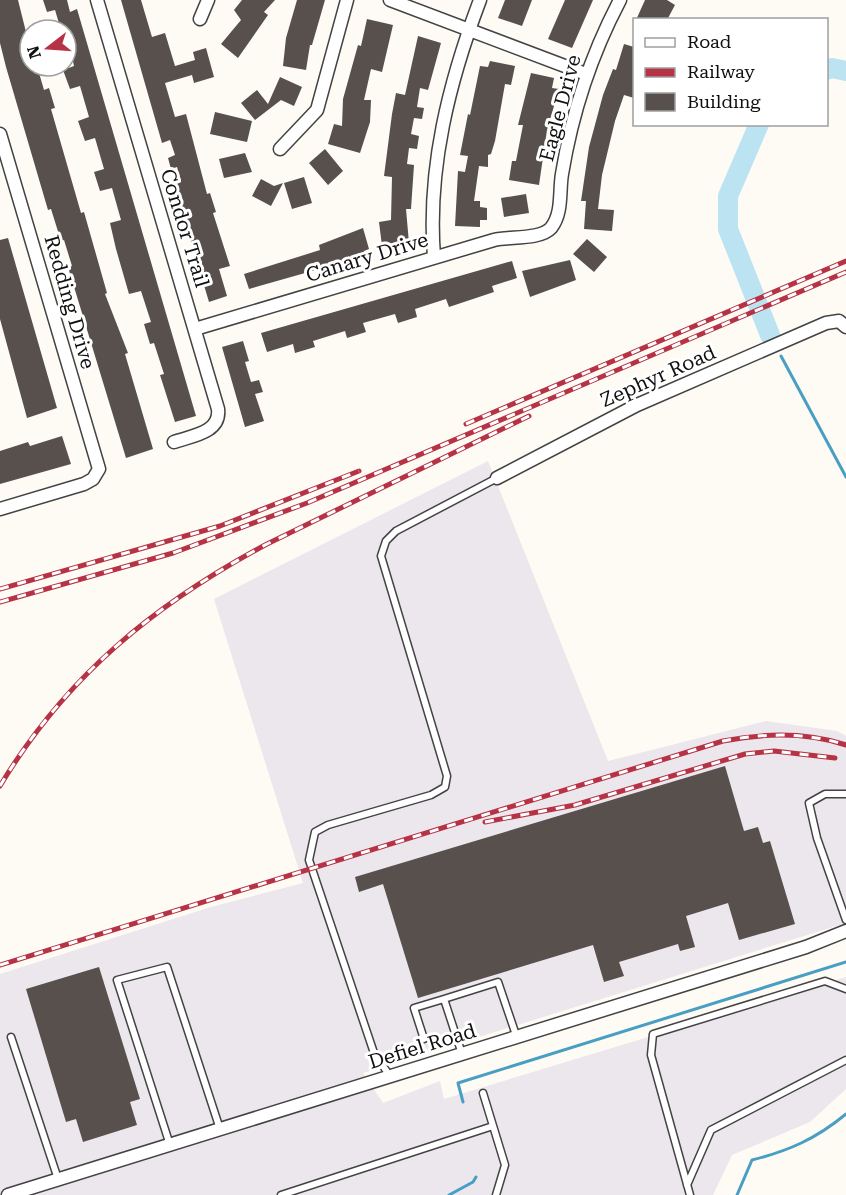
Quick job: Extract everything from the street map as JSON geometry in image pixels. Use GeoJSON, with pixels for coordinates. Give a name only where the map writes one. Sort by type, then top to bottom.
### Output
{"type":"FeatureCollection","features":[{"type":"Feature","properties":{"kind":"street","name":"Condor Trail"},"geometry":{"type":"LineString","coordinates":[[97,0],[218,409],[218,420],[207,431],[174,442]]}},
{"type":"Feature","properties":{"kind":"street"},"geometry":{"type":"LineString","coordinates":[[200,20],[208,0]]}},
{"type":"Feature","properties":{"kind":"street"},"geometry":{"type":"LineString","coordinates":[[280,149],[316,110],[346,0]]}},
{"type":"Feature","properties":{"kind":"street"},"geometry":{"type":"LineString","coordinates":[[390,0],[586,74]]}},
{"type":"Feature","properties":{"kind":"street"},"geometry":{"type":"LineString","coordinates":[[434,257],[432,212],[438,152],[454,80],[468,31],[480,0]]}},
{"type":"Feature","properties":{"kind":"street","name":"Eagle Drive"},"geometry":{"type":"LineString","coordinates":[[550,229],[557,217],[571,126],[586,74],[620,0]]}},
{"type":"Feature","properties":{"kind":"street","name":"Redding Drive"},"geometry":{"type":"LineString","coordinates":[[0,134],[99,470],[93,479],[0,509]]}},
{"type":"Feature","properties":{"kind":"street","name":"Canary Drive"},"geometry":{"type":"LineString","coordinates":[[195,329],[494,240],[542,234],[550,229]]}},
{"type":"Feature","properties":{"kind":"street","name":"Zephyr Road"},"geometry":{"type":"LineString","coordinates":[[497,478],[637,405],[826,323],[844,323]]}},
{"type":"Feature","properties":{"kind":"street","name":"Defiel Road"},"geometry":{"type":"LineString","coordinates":[[8,1195],[806,947],[846,931]]}},
{"type":"Feature","properties":{"kind":"lane"},"geometry":{"type":"LineString","coordinates":[[390,1076],[374,1053],[309,860],[310,844],[315,832],[328,825],[431,795],[445,787],[447,776],[381,556],[386,541],[396,531],[497,478]]}},
{"type":"Feature","properties":{"kind":"lane"},"geometry":{"type":"LineString","coordinates":[[846,794],[825,794],[808,803],[817,838],[846,920]]}},
{"type":"Feature","properties":{"kind":"lane"},"geometry":{"type":"LineString","coordinates":[[170,1146],[117,980],[166,967],[220,1129]]}},
{"type":"Feature","properties":{"kind":"lane"},"geometry":{"type":"LineString","coordinates":[[690,1195],[651,1054],[653,1034],[825,981],[846,989]]}},
{"type":"Feature","properties":{"kind":"lane"},"geometry":{"type":"LineString","coordinates":[[424,1039],[414,1008],[498,982],[517,1038]]}},
{"type":"Feature","properties":{"kind":"lane"},"geometry":{"type":"LineString","coordinates":[[444,999],[462,1054]]}},
{"type":"Feature","properties":{"kind":"lane"},"geometry":{"type":"LineString","coordinates":[[11,1037],[58,1180]]}},
{"type":"Feature","properties":{"kind":"lane"},"geometry":{"type":"LineString","coordinates":[[687,1186],[711,1130],[846,1060]]}},
{"type":"Feature","properties":{"kind":"lane"},"geometry":{"type":"LineString","coordinates":[[483,1093],[505,1165],[496,1195]]}},
{"type":"Feature","properties":{"kind":"lane"},"geometry":{"type":"LineString","coordinates":[[281,1195],[493,1126]]}},
{"type":"Feature","properties":{"kind":"shaded area"},"geometry":{"type":"Polygon","coordinates":[[[488,461],[608,761],[766,721],[837,731],[846,736],[846,923],[363,1073],[383,1103],[440,1081],[444,1099],[846,977],[846,1089],[810,1122],[732,1155],[713,1195],[0,1195],[0,974],[211,907],[303,883],[214,599],[488,461]]]}},
{"type":"Feature","properties":{"kind":"building"},"geometry":{"type":"Polygon","coordinates":[[[0,0],[18,0],[22,18],[18,18],[18,78],[40,78],[44,90],[49,88],[55,108],[51,109],[81,213],[84,212],[107,293],[105,294],[128,353],[125,354],[153,449],[126,458],[68,267],[72,266],[51,209],[48,210],[0,43],[0,0]]]}},
{"type":"Feature","properties":{"kind":"building"},"geometry":{"type":"Polygon","coordinates":[[[43,0],[67,0],[70,12],[77,9],[196,416],[175,422],[160,375],[164,374],[154,343],[150,344],[144,324],[151,322],[141,291],[129,294],[110,223],[121,220],[112,188],[100,191],[94,172],[104,169],[95,138],[85,141],[78,121],[89,117],[80,86],[70,89],[66,78],[78,78],[78,18],[57,18],[55,10],[47,12],[43,0]]]}},
{"type":"Feature","properties":{"kind":"building"},"geometry":{"type":"Polygon","coordinates":[[[121,0],[141,0],[152,37],[165,33],[175,66],[195,60],[193,52],[206,48],[214,77],[194,83],[192,75],[165,83],[175,117],[186,114],[207,194],[210,193],[216,212],[213,213],[230,266],[219,269],[227,296],[209,302],[174,185],[181,182],[177,167],[171,169],[168,158],[175,155],[170,140],[162,143],[121,0]]]}},
{"type":"Feature","properties":{"kind":"building"},"geometry":{"type":"Polygon","coordinates":[[[242,0],[275,0],[264,12],[268,15],[238,58],[221,44],[241,20],[234,10],[242,0]]]}},
{"type":"Feature","properties":{"kind":"building"},"geometry":{"type":"Polygon","coordinates":[[[297,0],[325,0],[312,45],[310,45],[306,70],[283,66],[286,38],[297,0]]]}},
{"type":"Feature","properties":{"kind":"building"},"geometry":{"type":"Polygon","coordinates":[[[505,0],[532,0],[522,26],[498,18],[505,0]]]}},
{"type":"Feature","properties":{"kind":"building"},"geometry":{"type":"Polygon","coordinates":[[[565,0],[593,0],[572,48],[548,39],[565,0]]]}},
{"type":"Feature","properties":{"kind":"building"},"geometry":{"type":"Polygon","coordinates":[[[645,0],[667,0],[675,5],[668,18],[637,18],[645,0]]]}},
{"type":"Feature","properties":{"kind":"building"},"geometry":{"type":"Polygon","coordinates":[[[367,19],[393,25],[382,72],[371,69],[364,100],[371,100],[370,122],[360,153],[328,144],[334,124],[342,126],[343,99],[358,45],[361,46],[367,19]]]}},
{"type":"Feature","properties":{"kind":"building"},"geometry":{"type":"Polygon","coordinates":[[[418,36],[441,43],[428,90],[420,88],[417,107],[424,108],[422,119],[414,118],[411,134],[419,136],[417,149],[409,148],[407,164],[414,165],[411,209],[406,209],[409,243],[382,246],[379,222],[391,220],[392,177],[384,176],[392,114],[396,93],[405,95],[418,36]]]}},
{"type":"Feature","properties":{"kind":"building"},"geometry":{"type":"Polygon","coordinates":[[[624,44],[633,47],[633,98],[624,95],[615,121],[602,175],[598,209],[614,210],[612,231],[584,229],[586,201],[581,201],[589,147],[603,95],[613,69],[616,70],[624,44]]]}},
{"type":"Feature","properties":{"kind":"building"},"geometry":{"type":"Polygon","coordinates":[[[490,61],[515,66],[511,85],[505,84],[495,141],[491,154],[488,155],[488,167],[479,166],[474,201],[480,201],[480,207],[487,208],[487,220],[480,220],[480,227],[455,226],[458,171],[465,172],[468,156],[460,155],[468,114],[470,115],[480,66],[488,67],[490,61]]]}},
{"type":"Feature","properties":{"kind":"building"},"geometry":{"type":"Polygon","coordinates":[[[531,73],[554,78],[552,88],[559,89],[547,130],[539,185],[509,180],[512,161],[516,161],[523,125],[518,125],[531,73]]]}},
{"type":"Feature","properties":{"kind":"building"},"geometry":{"type":"Polygon","coordinates":[[[280,77],[302,87],[294,106],[281,100],[255,120],[241,103],[257,90],[268,104],[280,77]]]}},
{"type":"Feature","properties":{"kind":"building"},"geometry":{"type":"Polygon","coordinates":[[[215,112],[252,121],[247,142],[210,134],[215,112]]]}},
{"type":"Feature","properties":{"kind":"building"},"geometry":{"type":"Polygon","coordinates":[[[325,149],[343,171],[328,185],[309,163],[325,149]]]}},
{"type":"Feature","properties":{"kind":"building"},"geometry":{"type":"Polygon","coordinates":[[[245,153],[252,172],[224,178],[219,159],[245,153]]]}},
{"type":"Feature","properties":{"kind":"building"},"geometry":{"type":"Polygon","coordinates":[[[304,177],[312,203],[292,209],[284,183],[304,177]]]}},
{"type":"Feature","properties":{"kind":"building"},"geometry":{"type":"Polygon","coordinates":[[[261,179],[274,186],[283,183],[271,206],[252,196],[261,179]]]}},
{"type":"Feature","properties":{"kind":"building"},"geometry":{"type":"Polygon","coordinates":[[[526,194],[529,213],[504,217],[501,198],[526,194]]]}},
{"type":"Feature","properties":{"kind":"building"},"geometry":{"type":"Polygon","coordinates":[[[363,228],[369,249],[364,251],[365,256],[249,289],[244,274],[320,250],[319,245],[363,228]]]}},
{"type":"Feature","properties":{"kind":"building"},"geometry":{"type":"Polygon","coordinates":[[[8,238],[57,408],[27,418],[0,319],[0,240],[8,238]]]}},
{"type":"Feature","properties":{"kind":"building"},"geometry":{"type":"Polygon","coordinates":[[[587,239],[607,257],[594,272],[573,254],[587,239]]]}},
{"type":"Feature","properties":{"kind":"building"},"geometry":{"type":"Polygon","coordinates":[[[570,260],[576,280],[530,297],[522,271],[570,260]]]}},
{"type":"Feature","properties":{"kind":"building"},"geometry":{"type":"Polygon","coordinates":[[[512,261],[517,278],[492,286],[494,292],[449,307],[446,299],[415,309],[417,317],[398,323],[395,314],[363,323],[366,332],[347,338],[345,331],[313,341],[315,347],[295,353],[293,344],[267,352],[261,333],[512,261]]]}},
{"type":"Feature","properties":{"kind":"building"},"geometry":{"type":"Polygon","coordinates":[[[243,341],[249,361],[245,362],[251,382],[259,380],[263,392],[255,394],[264,421],[245,427],[222,347],[243,341]]]}},
{"type":"Feature","properties":{"kind":"building"},"geometry":{"type":"Polygon","coordinates":[[[62,436],[71,464],[0,484],[0,451],[28,442],[30,446],[62,436]]]}},
{"type":"Feature","properties":{"kind":"building"},"geometry":{"type":"Polygon","coordinates":[[[725,766],[744,831],[758,827],[763,843],[770,841],[795,924],[739,940],[728,903],[686,916],[695,947],[680,951],[678,944],[619,962],[624,976],[604,982],[593,945],[418,998],[383,884],[359,892],[355,877],[725,766]]]}},
{"type":"Feature","properties":{"kind":"building"},"geometry":{"type":"Polygon","coordinates":[[[99,967],[140,1099],[130,1102],[137,1125],[83,1142],[76,1119],[66,1122],[26,989],[99,967]]]}},
{"type":"Feature","properties":{"kind":"waterway"},"geometry":{"type":"LineString","coordinates":[[828,69],[846,71]]}},
{"type":"Feature","properties":{"kind":"waterway"},"geometry":{"type":"LineString","coordinates":[[758,126],[728,196],[728,229],[770,335]]}},
{"type":"Feature","properties":{"kind":"waterway"},"geometry":{"type":"LineString","coordinates":[[781,356],[846,477]]}},
{"type":"Feature","properties":{"kind":"waterway"},"geometry":{"type":"LineString","coordinates":[[463,1102],[458,1083],[846,962]]}},
{"type":"Feature","properties":{"kind":"waterway"},"geometry":{"type":"LineString","coordinates":[[737,1195],[752,1160],[778,1153],[801,1143],[846,1114]]}},
{"type":"Feature","properties":{"kind":"waterway"},"geometry":{"type":"LineString","coordinates":[[449,1195],[473,1182],[476,1177]]}},
{"type":"Feature","properties":{"kind":"railway"},"geometry":{"type":"LineString","coordinates":[[466,424],[846,261]]}},
{"type":"Feature","properties":{"kind":"railway"},"geometry":{"type":"LineString","coordinates":[[0,602],[173,553],[307,503],[846,272]]}},
{"type":"Feature","properties":{"kind":"railway"},"geometry":{"type":"LineString","coordinates":[[0,786],[26,746],[84,677],[116,646],[187,592],[267,544],[529,416]]}},
{"type":"Feature","properties":{"kind":"railway"},"geometry":{"type":"LineString","coordinates":[[0,589],[220,526],[359,471]]}},
{"type":"Feature","properties":{"kind":"railway"},"geometry":{"type":"LineString","coordinates":[[0,965],[723,741],[754,736],[785,735],[816,738],[846,745]]}},
{"type":"Feature","properties":{"kind":"railway"},"geometry":{"type":"LineString","coordinates":[[485,822],[575,805],[745,754],[774,751],[835,758]]}}]}
